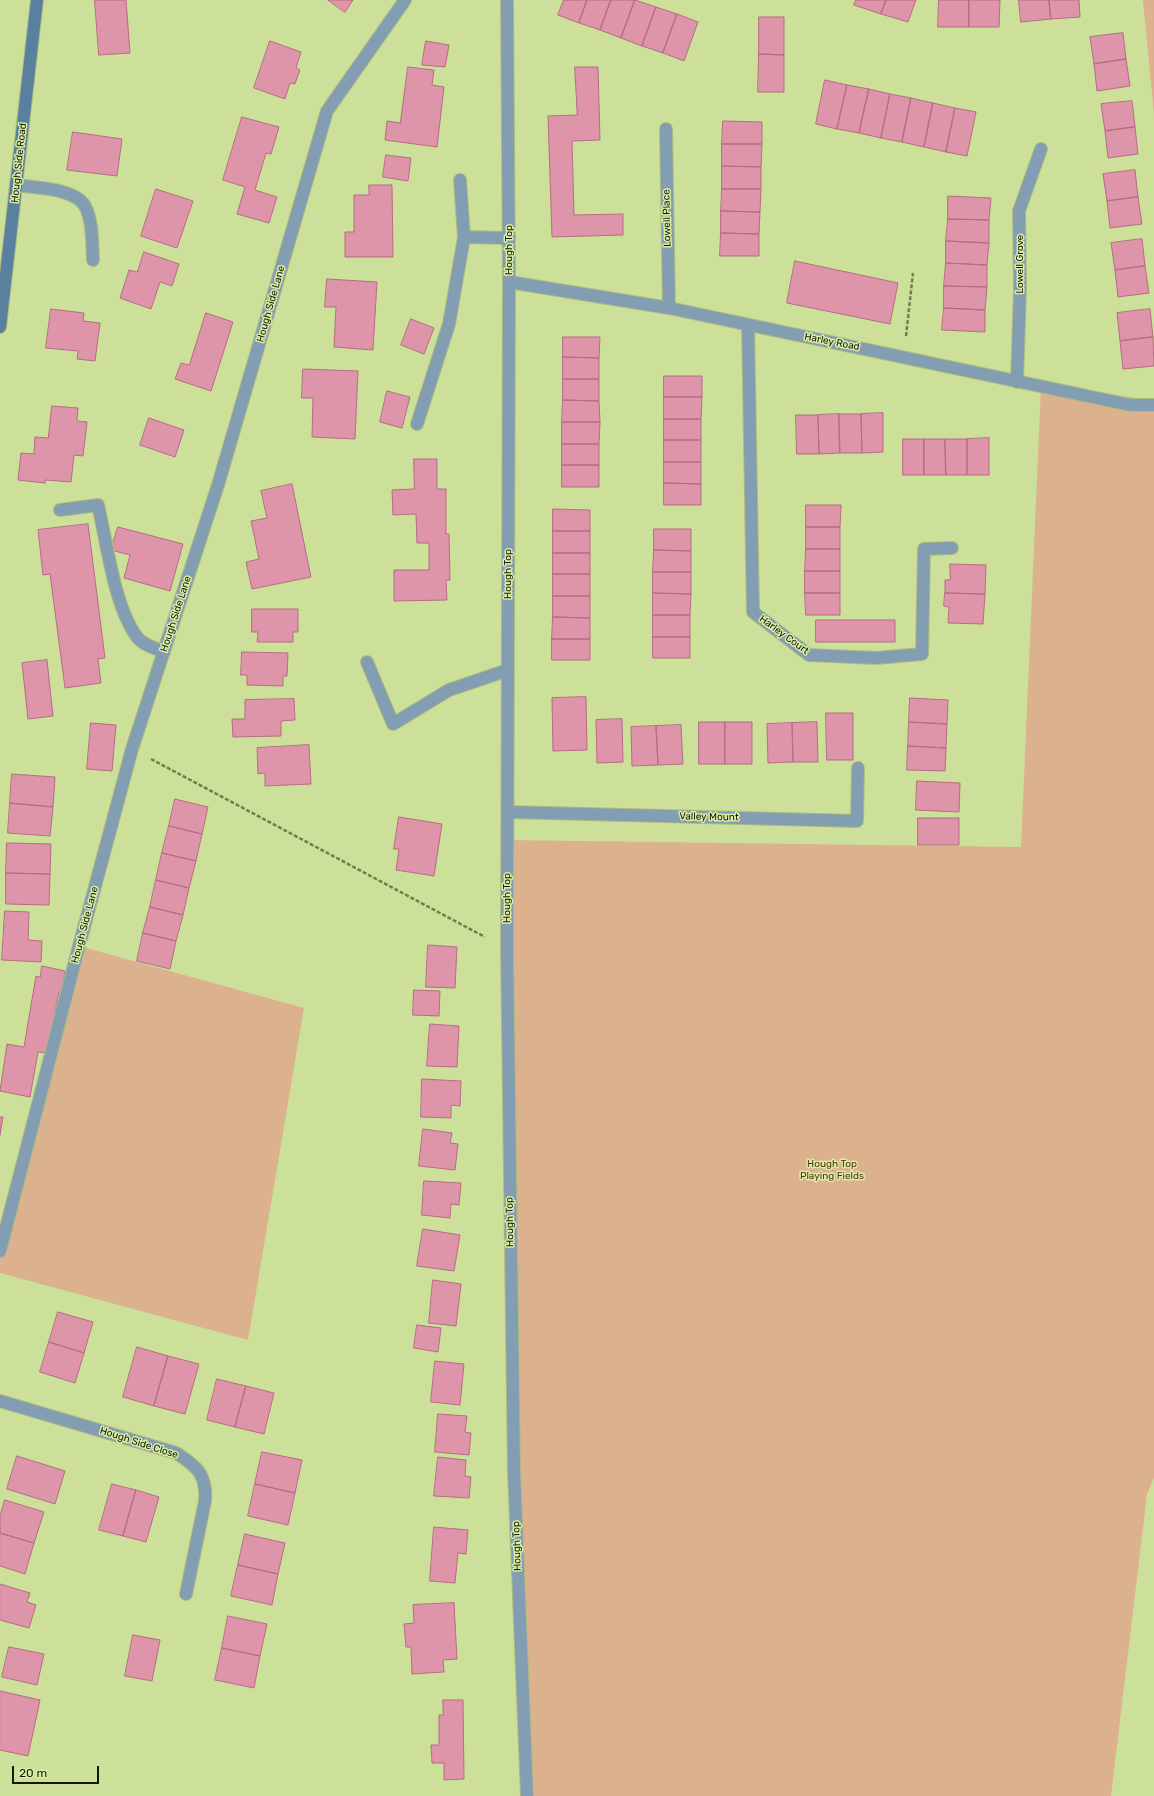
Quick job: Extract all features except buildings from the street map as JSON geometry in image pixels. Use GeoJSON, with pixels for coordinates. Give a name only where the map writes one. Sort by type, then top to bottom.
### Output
{"type":"FeatureCollection","features":[{"type":"Feature","properties":{"kind":"main road","name":"Hough Side Road"},"geometry":{"type":"LineString","coordinates":[[0,327],[37,0]]}},
{"type":"Feature","properties":{"kind":"street","name":"Hough Side Lane"},"geometry":{"type":"LineString","coordinates":[[0,1251],[81,938],[132,749],[220,477],[327,111],[405,0]]}},
{"type":"Feature","properties":{"kind":"street","name":"Hough Top"},"geometry":{"type":"LineString","coordinates":[[507,0],[509,238],[507,948],[514,1471],[527,1796]]}},
{"type":"Feature","properties":{"kind":"street","name":"Lowell Place"},"geometry":{"type":"LineString","coordinates":[[666,129],[668,308]]}},
{"type":"Feature","properties":{"kind":"street","name":"Lowell Grove"},"geometry":{"type":"LineString","coordinates":[[1017,382],[1020,289],[1019,211],[1041,149]]}},
{"type":"Feature","properties":{"kind":"street"},"geometry":{"type":"LineString","coordinates":[[417,424],[449,324],[464,237],[460,180]]}},
{"type":"Feature","properties":{"kind":"street"},"geometry":{"type":"LineString","coordinates":[[16,185],[73,195],[84,206],[89,220],[93,260]]}},
{"type":"Feature","properties":{"kind":"street"},"geometry":{"type":"LineString","coordinates":[[464,237],[509,238]]}},
{"type":"Feature","properties":{"kind":"street","name":"Harley Road"},"geometry":{"type":"LineString","coordinates":[[509,282],[668,308],[1130,405],[1154,405]]}},
{"type":"Feature","properties":{"kind":"street","name":"Harley Court"},"geometry":{"type":"LineString","coordinates":[[748,325],[753,612],[809,655],[876,658],[922,654],[924,549],[952,548]]}},
{"type":"Feature","properties":{"kind":"street"},"geometry":{"type":"LineString","coordinates":[[60,510],[98,505],[119,601],[137,638],[164,652]]}},
{"type":"Feature","properties":{"kind":"street"},"geometry":{"type":"LineString","coordinates":[[367,662],[393,724],[449,690],[508,670]]}},
{"type":"Feature","properties":{"kind":"street","name":"Valley Mount"},"geometry":{"type":"LineString","coordinates":[[508,812],[857,821],[858,768]]}},
{"type":"Feature","properties":{"kind":"street","name":"Hough Side Close"},"geometry":{"type":"LineString","coordinates":[[0,1401],[176,1453],[191,1463],[202,1475],[206,1487],[205,1500],[186,1594]]}},
{"type":"Feature","properties":{"kind":"path"},"geometry":{"type":"LineString","coordinates":[[904,357],[914,272]]}},
{"type":"Feature","properties":{"kind":"path"},"geometry":{"type":"LineString","coordinates":[[132,749],[507,948]]}},
{"type":"Feature","properties":{"kind":"green space"},"geometry":{"type":"Polygon","coordinates":[[[1143,0],[1154,0],[1154,114],[1143,0]]]}},
{"type":"Feature","properties":{"kind":"green space","name":"Hough Top Playing Fields"},"geometry":{"type":"Polygon","coordinates":[[[1041,386],[1154,400],[1154,1478],[1147,1494],[1111,1796],[527,1796],[514,1471],[507,840],[1021,847],[1041,386]]]}},
{"type":"Feature","properties":{"kind":"green space"},"geometry":{"type":"Polygon","coordinates":[[[79,946],[304,1008],[248,1340],[0,1273],[0,1251],[79,946]]]}}]}
